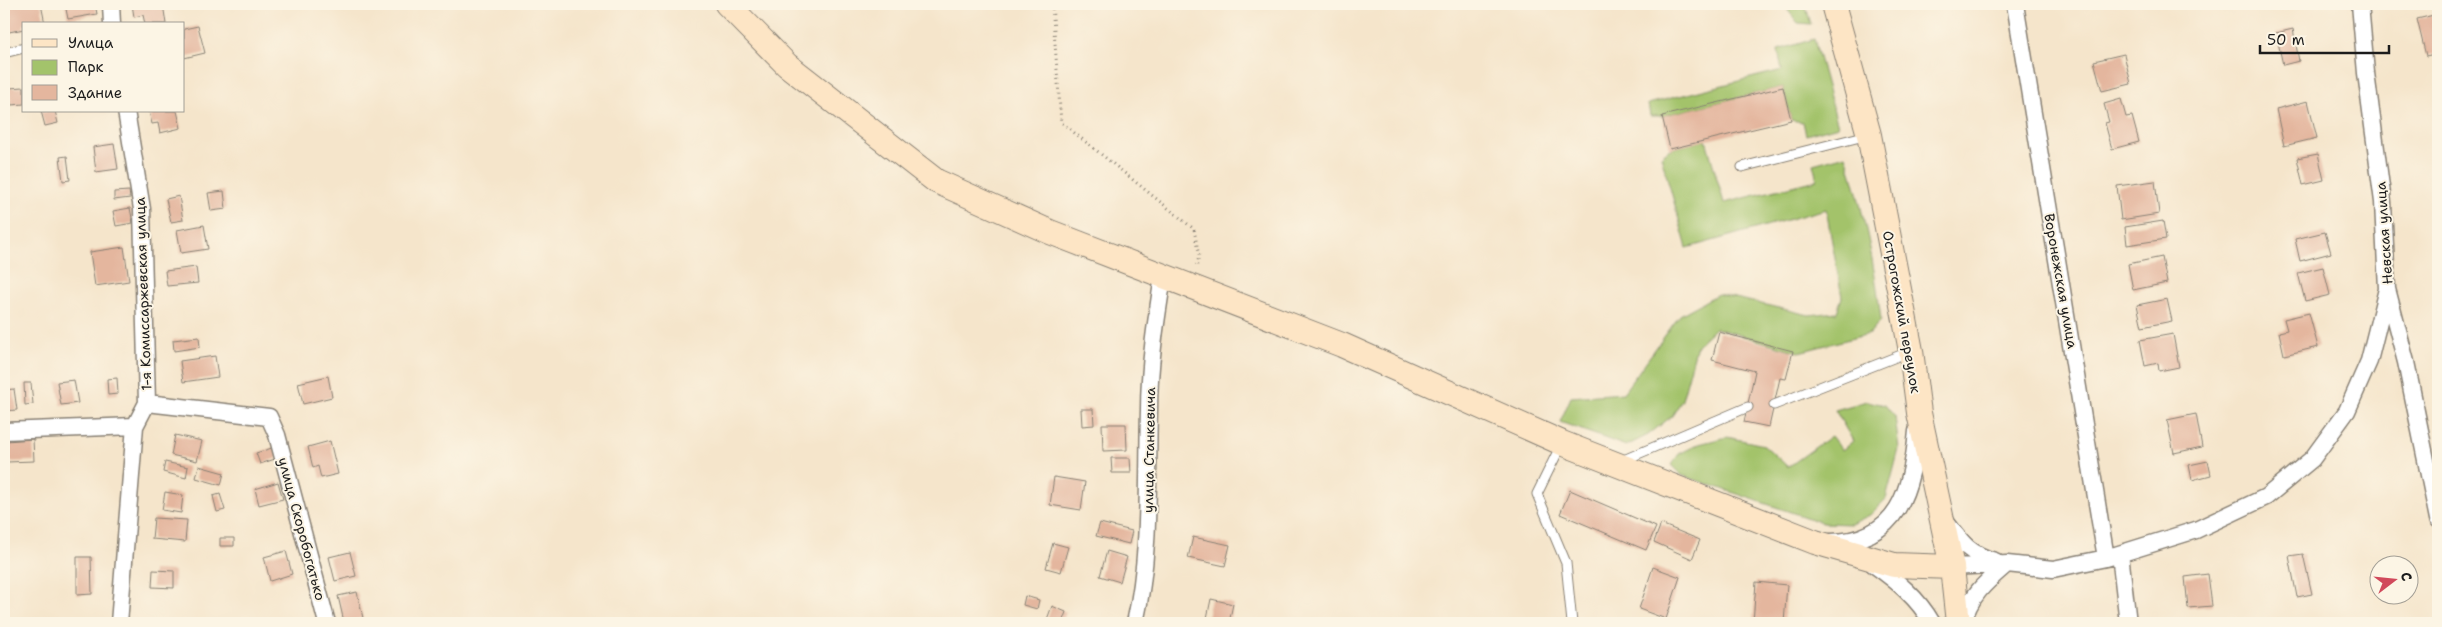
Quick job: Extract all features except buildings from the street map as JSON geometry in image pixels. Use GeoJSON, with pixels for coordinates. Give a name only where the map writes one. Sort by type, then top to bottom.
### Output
{"type":"FeatureCollection","features":[{"type":"Feature","properties":{"kind":"main road"},"geometry":{"type":"LineString","coordinates":[[727,4],[787,65],[936,181],[1050,232],[1162,277],[1342,345],[1562,443],[1815,542],[1894,565],[1952,567]]}},
{"type":"Feature","properties":{"kind":"main road","name":"Острогожский переулок"},"geometry":{"type":"LineString","coordinates":[[1833,4],[1869,135],[1911,351],[1919,412],[1952,567],[1958,623]]}},
{"type":"Feature","properties":{"kind":"street"},"geometry":{"type":"LineString","coordinates":[[111,4],[112,22]]}},
{"type":"Feature","properties":{"kind":"street","name":"Воронежская улица"},"geometry":{"type":"LineString","coordinates":[[2015,4],[2113,556],[2128,623]]}},
{"type":"Feature","properties":{"kind":"street","name":"Невская улица"},"geometry":{"type":"LineString","coordinates":[[2360,4],[2366,73],[2383,202],[2387,289],[2406,362],[2438,519]]}},
{"type":"Feature","properties":{"kind":"street","name":"1-я Комиссаржевская улица"},"geometry":{"type":"LineString","coordinates":[[119,623],[135,426],[147,403],[142,209],[126,112]]}},
{"type":"Feature","properties":{"kind":"street","name":"улица Станкевича"},"geometry":{"type":"LineString","coordinates":[[1135,623],[1141,598],[1148,513],[1149,408],[1153,336],[1162,277]]}},
{"type":"Feature","properties":{"kind":"street"},"geometry":{"type":"LineString","coordinates":[[1940,514],[1960,541],[1978,557],[2007,564],[2053,569],[2113,556],[2196,530],[2266,497],[2312,459],[2347,411],[2369,361],[2387,289]]}},
{"type":"Feature","properties":{"kind":"street","name":"улица Скоробогатько"},"geometry":{"type":"LineString","coordinates":[[147,403],[269,417],[277,435],[327,623]]}},
{"type":"Feature","properties":{"kind":"street"},"geometry":{"type":"LineString","coordinates":[[1815,542],[1841,542],[1870,534],[1896,514],[1908,489],[1915,456],[1919,412]]}},
{"type":"Feature","properties":{"kind":"street"},"geometry":{"type":"LineString","coordinates":[[4,431],[135,426]]}},
{"type":"Feature","properties":{"kind":"street"},"geometry":{"type":"LineString","coordinates":[[1861,556],[1898,581],[1923,608],[1932,623]]}},
{"type":"Feature","properties":{"kind":"street"},"geometry":{"type":"LineString","coordinates":[[1952,567],[2007,564]]}},
{"type":"Feature","properties":{"kind":"street"},"geometry":{"type":"LineString","coordinates":[[1963,623],[1966,608],[1980,589],[2007,564]]}},
{"type":"Feature","properties":{"kind":"lane"},"geometry":{"type":"LineString","coordinates":[[4,53],[22,48]]}},
{"type":"Feature","properties":{"kind":"lane"},"geometry":{"type":"LineString","coordinates":[[1742,167],[1869,135]]}},
{"type":"Feature","properties":{"kind":"lane"},"geometry":{"type":"LineString","coordinates":[[1774,405],[1911,351]]}},
{"type":"Feature","properties":{"kind":"lane"},"geometry":{"type":"LineString","coordinates":[[1614,464],[1748,407]]}},
{"type":"Feature","properties":{"kind":"lane"},"geometry":{"type":"LineString","coordinates":[[1562,443],[1537,494],[1566,563],[1572,623]]}},
{"type":"Feature","properties":{"kind":"path"},"geometry":{"type":"LineString","coordinates":[[1052,4],[1061,122],[1194,230],[1198,257],[1193,288]]}},
{"type":"Feature","properties":{"kind":"green space"},"geometry":{"type":"Polygon","coordinates":[[[1783,4],[1805,4],[1811,24],[1798,23],[1783,4]]]}},
{"type":"Feature","properties":{"kind":"green space"},"geometry":{"type":"Polygon","coordinates":[[[1814,39],[1838,126],[1806,135],[1803,122],[1791,120],[1783,87],[1662,116],[1650,116],[1648,104],[1782,70],[1778,50],[1814,39]]]}},
{"type":"Feature","properties":{"kind":"green space"},"geometry":{"type":"Polygon","coordinates":[[[1706,140],[1724,203],[1817,180],[1813,164],[1846,155],[1868,237],[1881,320],[1869,334],[1799,352],[1715,328],[1697,345],[1682,400],[1672,416],[1648,435],[1626,446],[1560,422],[1571,397],[1623,393],[1680,315],[1718,294],[1809,315],[1837,312],[1842,297],[1826,209],[1687,248],[1661,156],[1670,149],[1706,140]]]}},
{"type":"Feature","properties":{"kind":"green space"},"geometry":{"type":"Polygon","coordinates":[[[1867,401],[1885,405],[1895,417],[1899,449],[1886,499],[1870,515],[1851,524],[1823,523],[1681,475],[1671,465],[1679,454],[1699,444],[1727,437],[1764,445],[1788,467],[1831,436],[1842,450],[1853,441],[1835,410],[1867,401]]]}}]}
